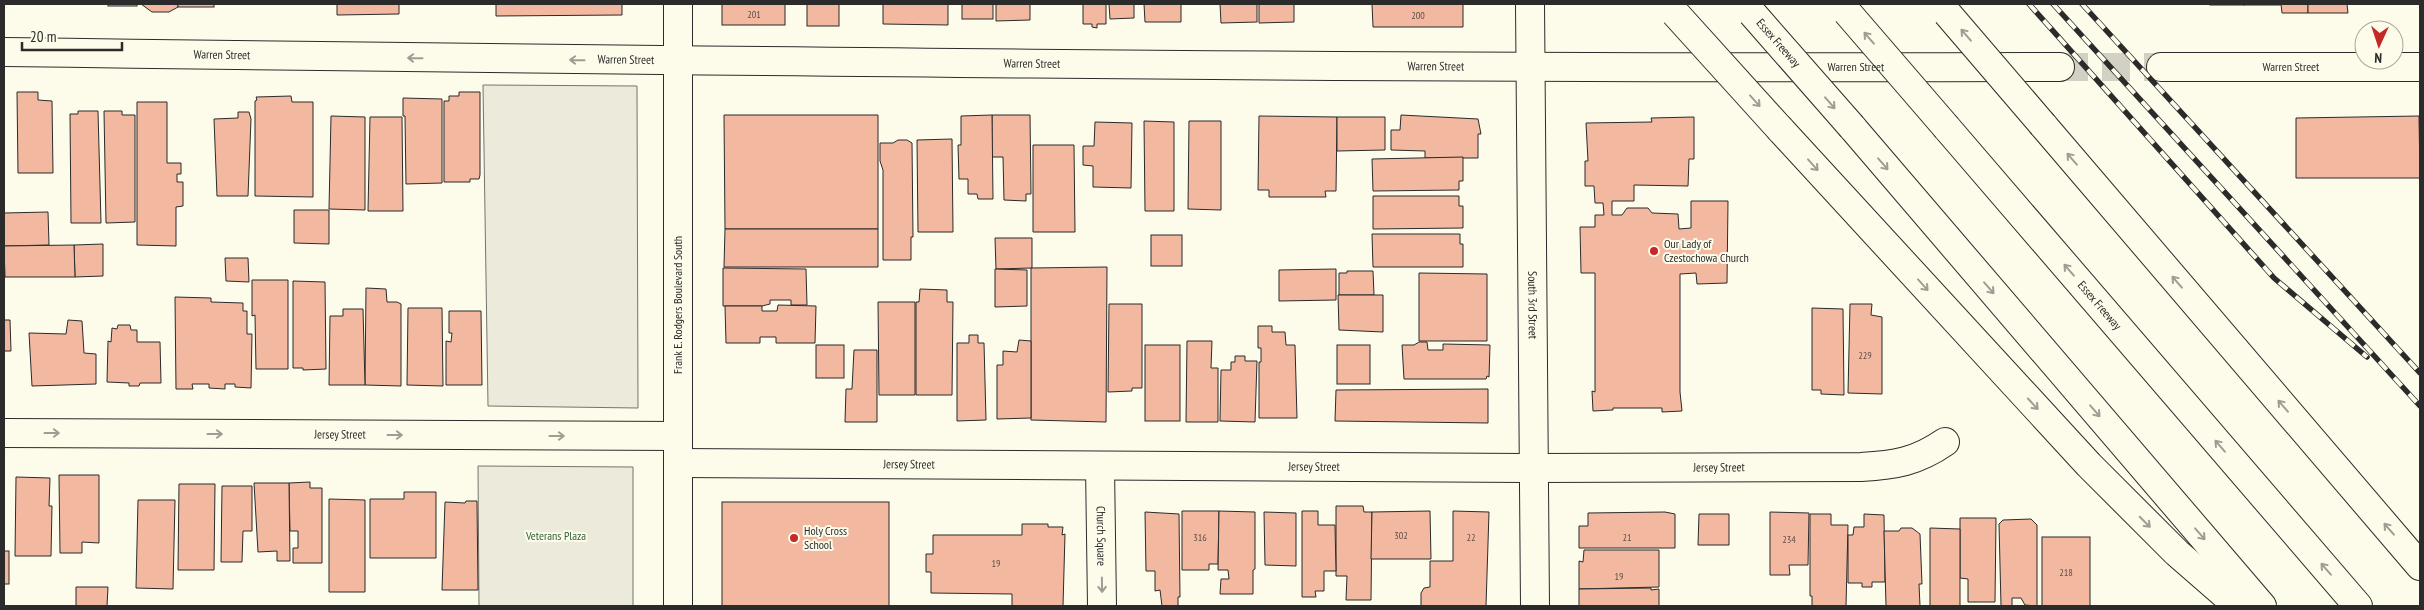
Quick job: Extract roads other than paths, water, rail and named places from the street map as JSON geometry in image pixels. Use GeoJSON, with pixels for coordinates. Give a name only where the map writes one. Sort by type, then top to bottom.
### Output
{"type":"FeatureCollection","features":[{"type":"Feature","properties":{"kind":"main road","name":"Frank E. Rodgers Boulevard South"},"geometry":{"type":"LineString","coordinates":[[678,4],[678,606]]}},
{"type":"Feature","properties":{"kind":"main road","name":"South 3rd Street"},"geometry":{"type":"LineString","coordinates":[[1530,4],[1535,606]]}},
{"type":"Feature","properties":{"kind":"main road"},"geometry":{"type":"LineString","coordinates":[[1671,8],[2089,465],[2177,553],[2238,606]]}},
{"type":"Feature","properties":{"kind":"main road","name":"Essex Freeway"},"geometry":{"type":"LineString","coordinates":[[1748,8],[2262,606]]}},
{"type":"Feature","properties":{"kind":"main road","name":"Essex Freeway"},"geometry":{"type":"LineString","coordinates":[[1843,8],[2358,606]]}},
{"type":"Feature","properties":{"kind":"main road"},"geometry":{"type":"LineString","coordinates":[[1943,8],[2420,566]]}},
{"type":"Feature","properties":{"kind":"main road","name":"Warren Street"},"geometry":{"type":"LineString","coordinates":[[4,52],[1530,69],[2060,68]]}},
{"type":"Feature","properties":{"kind":"main road","name":"Warren Street"},"geometry":{"type":"LineString","coordinates":[[2161,67],[2420,67]]}},
{"type":"Feature","properties":{"kind":"main road","name":"Jersey Street"},"geometry":{"type":"LineString","coordinates":[[4,433],[678,436]]}},
{"type":"Feature","properties":{"kind":"main road","name":"Jersey Street"},"geometry":{"type":"LineString","coordinates":[[678,464],[1534,468],[1882,466],[1917,459],[1945,442]]}},
{"type":"Feature","properties":{"kind":"main road","name":"Church Square"},"geometry":{"type":"LineString","coordinates":[[1100,466],[1102,606]]}},
{"type":"Feature","properties":{"kind":"tunnel"},"geometry":{"type":"LineString","coordinates":[[2060,67],[2161,67]]}},
{"type":"Feature","properties":{"kind":"railway"},"geometry":{"type":"LineString","coordinates":[[2029,4],[2274,278],[2367,357]]}},
{"type":"Feature","properties":{"kind":"railway"},"geometry":{"type":"LineString","coordinates":[[2053,4],[2420,406]]}},
{"type":"Feature","properties":{"kind":"railway"},"geometry":{"type":"LineString","coordinates":[[2082,4],[2420,373]]}},
{"type":"Feature","properties":{"kind":"place","name":"Our Lady of Czestochowa Church"},"geometry":{"type":"Point","coordinates":[1654,251]}},
{"type":"Feature","properties":{"kind":"place","name":"Holy Cross School"},"geometry":{"type":"Point","coordinates":[794,538]}},
{"type":"Feature","properties":{"kind":"park label","name":"Veterans Plaza"},"geometry":{"type":"Point","coordinates":[556,536]}}]}
